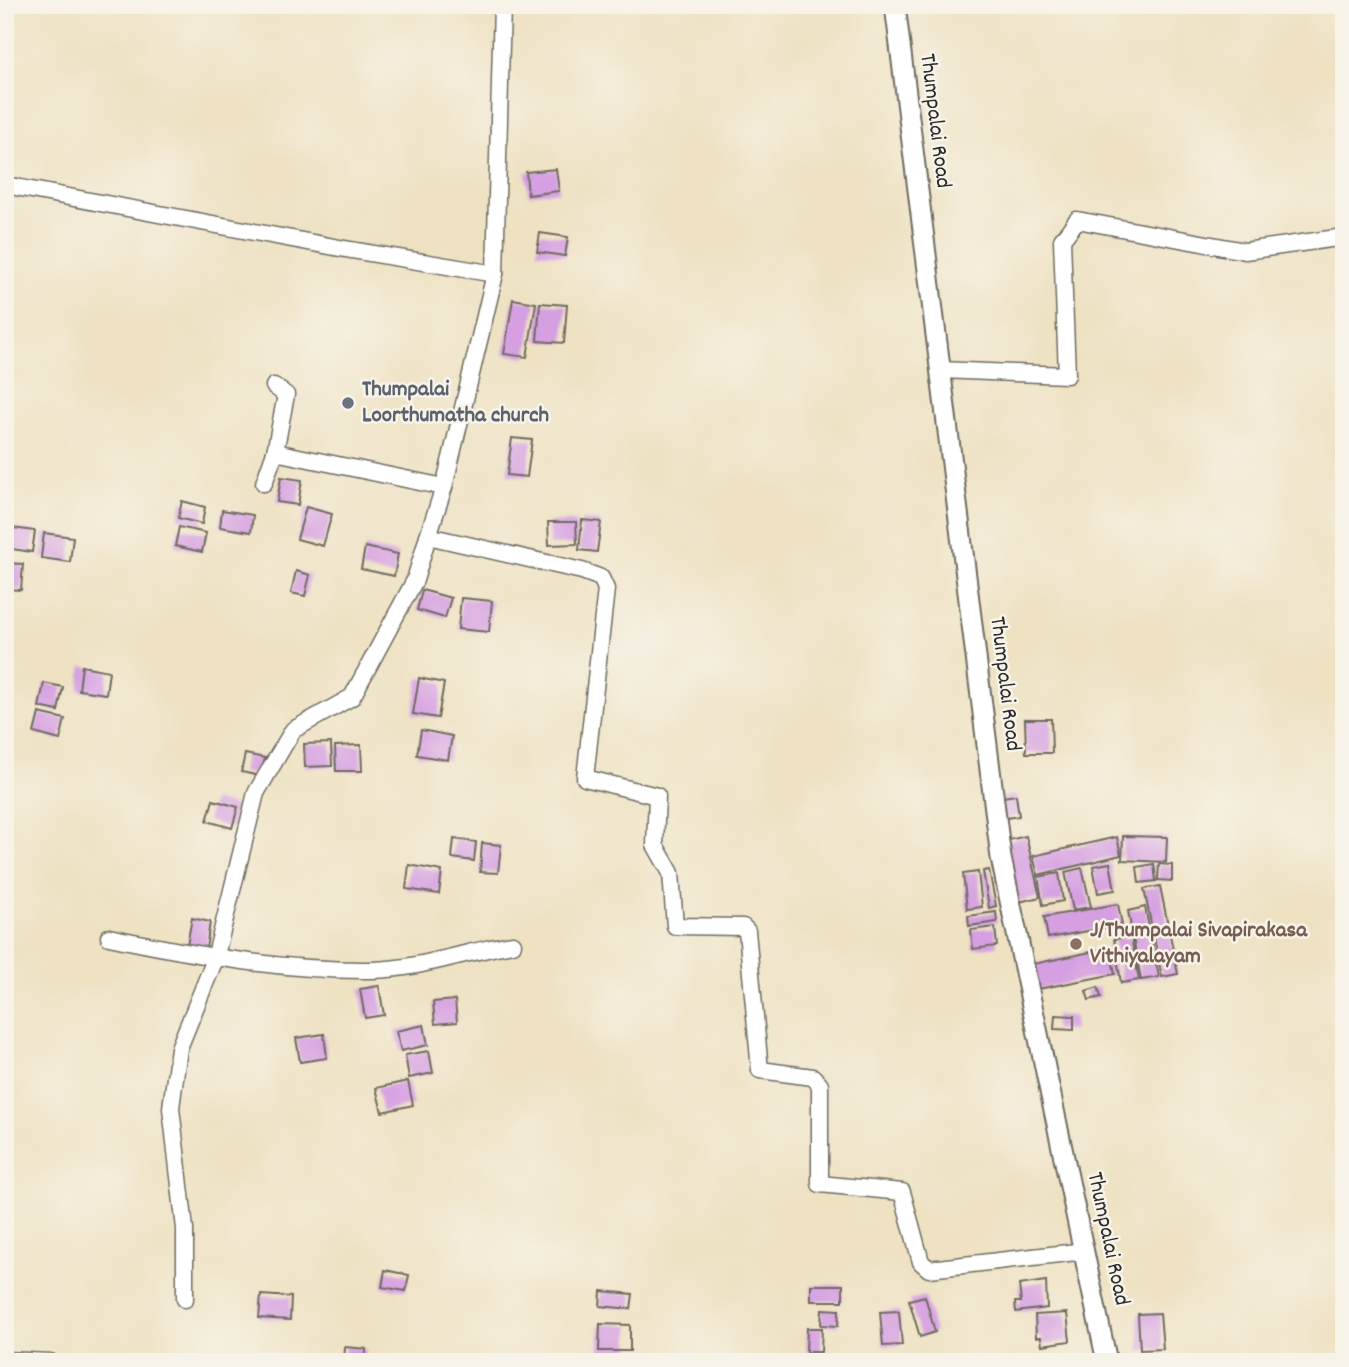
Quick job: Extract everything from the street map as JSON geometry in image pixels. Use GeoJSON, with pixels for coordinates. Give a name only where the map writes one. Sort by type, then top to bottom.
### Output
{"type":"FeatureCollection","features":[{"type":"Feature","properties":{"kind":"street"},"geometry":{"type":"LineString","coordinates":[[185,1299],[185,1229],[171,1108],[179,1048],[215,960],[256,793],[293,730],[352,697],[415,580],[444,487],[495,274],[502,5]]}},
{"type":"Feature","properties":{"kind":"street","name":"Thumpalai Road"},"geometry":{"type":"LineString","coordinates":[[895,5],[1000,858],[1086,1251],[1107,1362]]}},
{"type":"Feature","properties":{"kind":"street"},"geometry":{"type":"LineString","coordinates":[[5,185],[495,274]]}},
{"type":"Feature","properties":{"kind":"street"},"geometry":{"type":"LineString","coordinates":[[940,370],[1067,375],[1062,240],[1077,220],[1245,251],[1344,237]]}},
{"type":"Feature","properties":{"kind":"street"},"geometry":{"type":"LineString","coordinates":[[264,483],[275,452],[286,395],[274,386]]}},
{"type":"Feature","properties":{"kind":"street"},"geometry":{"type":"LineString","coordinates":[[275,452],[444,487]]}},
{"type":"Feature","properties":{"kind":"street"},"geometry":{"type":"LineString","coordinates":[[428,537],[582,571],[601,578],[606,589],[585,778],[657,796],[655,845],[671,873],[675,926],[743,927],[747,931],[760,1070],[813,1077],[820,1085],[820,1184],[902,1192],[921,1262],[929,1269],[1086,1251]]}},
{"type":"Feature","properties":{"kind":"street"},"geometry":{"type":"LineString","coordinates":[[109,937],[215,960],[373,970],[432,963],[467,951],[513,944]]}},
{"type":"Feature","properties":{"kind":"street"},"geometry":{"type":"LineString","coordinates":[[5,1360],[50,1362]]}},
{"type":"Feature","properties":{"kind":"building"},"geometry":{"type":"Polygon","coordinates":[[[556,169],[559,191],[528,195],[526,172],[556,169]]]}},
{"type":"Feature","properties":{"kind":"building"},"geometry":{"type":"Polygon","coordinates":[[[540,233],[568,237],[565,256],[537,252],[540,233]]]}},
{"type":"Feature","properties":{"kind":"building"},"geometry":{"type":"Polygon","coordinates":[[[513,299],[536,303],[527,357],[504,354],[513,299]]]}},
{"type":"Feature","properties":{"kind":"building"},"geometry":{"type":"Polygon","coordinates":[[[540,303],[567,305],[564,343],[537,341],[540,303]]]}},
{"type":"Feature","properties":{"kind":"building"},"geometry":{"type":"Polygon","coordinates":[[[512,438],[532,440],[527,477],[507,475],[512,438]]]}},
{"type":"Feature","properties":{"kind":"building"},"geometry":{"type":"Polygon","coordinates":[[[281,477],[302,480],[298,505],[277,502],[281,477]]]}},
{"type":"Feature","properties":{"kind":"building"},"geometry":{"type":"Polygon","coordinates":[[[182,501],[205,507],[202,524],[178,518],[182,501]]]}},
{"type":"Feature","properties":{"kind":"building"},"geometry":{"type":"Polygon","coordinates":[[[306,507],[332,514],[323,546],[297,539],[306,507]]]}},
{"type":"Feature","properties":{"kind":"building"},"geometry":{"type":"Polygon","coordinates":[[[222,510],[253,515],[251,532],[220,527],[222,510]]]}},
{"type":"Feature","properties":{"kind":"building"},"geometry":{"type":"Polygon","coordinates":[[[582,520],[601,522],[597,552],[579,550],[582,520]]]}},
{"type":"Feature","properties":{"kind":"building"},"geometry":{"type":"Polygon","coordinates":[[[548,522],[576,522],[577,544],[549,545],[548,522]]]}},
{"type":"Feature","properties":{"kind":"building"},"geometry":{"type":"Polygon","coordinates":[[[5,527],[35,531],[32,552],[5,548],[5,527]]]}},
{"type":"Feature","properties":{"kind":"building"},"geometry":{"type":"Polygon","coordinates":[[[179,527],[206,533],[202,552],[175,546],[179,527]]]}},
{"type":"Feature","properties":{"kind":"building"},"geometry":{"type":"Polygon","coordinates":[[[44,533],[73,537],[70,562],[41,558],[44,533]]]}},
{"type":"Feature","properties":{"kind":"building"},"geometry":{"type":"Polygon","coordinates":[[[365,547],[398,554],[394,576],[361,569],[365,547]]]}},
{"type":"Feature","properties":{"kind":"building"},"geometry":{"type":"Polygon","coordinates":[[[5,563],[23,564],[21,590],[5,589],[5,563]]]}},
{"type":"Feature","properties":{"kind":"building"},"geometry":{"type":"Polygon","coordinates":[[[296,571],[310,575],[305,596],[291,593],[296,571]]]}},
{"type":"Feature","properties":{"kind":"building"},"geometry":{"type":"Polygon","coordinates":[[[422,590],[451,598],[445,618],[417,610],[422,590]]]}},
{"type":"Feature","properties":{"kind":"building"},"geometry":{"type":"Polygon","coordinates":[[[461,598],[492,601],[489,632],[458,629],[461,598]]]}},
{"type":"Feature","properties":{"kind":"building"},"geometry":{"type":"Polygon","coordinates":[[[82,666],[109,671],[106,694],[79,690],[82,666]]]}},
{"type":"Feature","properties":{"kind":"building"},"geometry":{"type":"Polygon","coordinates":[[[419,678],[444,683],[438,718],[413,714],[419,678]]]}},
{"type":"Feature","properties":{"kind":"building"},"geometry":{"type":"Polygon","coordinates":[[[44,683],[63,687],[58,711],[39,707],[44,683]]]}},
{"type":"Feature","properties":{"kind":"building"},"geometry":{"type":"Polygon","coordinates":[[[5,708],[14,710],[8,730],[5,730],[5,708]]]}},
{"type":"Feature","properties":{"kind":"building"},"geometry":{"type":"Polygon","coordinates":[[[39,713],[65,719],[60,740],[34,733],[39,713]]]}},
{"type":"Feature","properties":{"kind":"building"},"geometry":{"type":"Polygon","coordinates":[[[1025,719],[1051,719],[1052,753],[1026,753],[1025,719]]]}},
{"type":"Feature","properties":{"kind":"building"},"geometry":{"type":"Polygon","coordinates":[[[421,730],[452,736],[448,760],[417,755],[421,730]]]}},
{"type":"Feature","properties":{"kind":"building"},"geometry":{"type":"Polygon","coordinates":[[[331,743],[332,766],[305,767],[304,744],[331,743]]]}},
{"type":"Feature","properties":{"kind":"building"},"geometry":{"type":"Polygon","coordinates":[[[361,745],[362,771],[336,771],[335,746],[361,745]]]}},
{"type":"Feature","properties":{"kind":"building"},"geometry":{"type":"Polygon","coordinates":[[[245,754],[265,758],[261,776],[241,772],[245,754]]]}},
{"type":"Feature","properties":{"kind":"building"},"geometry":{"type":"Polygon","coordinates":[[[1016,795],[1019,816],[1000,819],[996,798],[1016,795]]]}},
{"type":"Feature","properties":{"kind":"building"},"geometry":{"type":"Polygon","coordinates":[[[213,800],[238,807],[232,828],[207,821],[213,800]]]}},
{"type":"Feature","properties":{"kind":"building"},"geometry":{"type":"Polygon","coordinates":[[[1026,836],[1040,897],[1019,902],[1005,841],[1026,836]]]}},
{"type":"Feature","properties":{"kind":"building"},"geometry":{"type":"Polygon","coordinates":[[[1123,836],[1167,837],[1166,862],[1122,860],[1123,836]]]}},
{"type":"Feature","properties":{"kind":"building"},"geometry":{"type":"Polygon","coordinates":[[[1117,837],[1121,855],[1038,875],[1033,856],[1117,837]]]}},
{"type":"Feature","properties":{"kind":"building"},"geometry":{"type":"Polygon","coordinates":[[[454,839],[476,842],[474,861],[452,858],[454,839]]]}},
{"type":"Feature","properties":{"kind":"building"},"geometry":{"type":"Polygon","coordinates":[[[482,843],[501,845],[498,873],[480,872],[482,843]]]}},
{"type":"Feature","properties":{"kind":"building"},"geometry":{"type":"Polygon","coordinates":[[[1110,863],[1115,890],[1098,893],[1093,866],[1110,863]]]}},
{"type":"Feature","properties":{"kind":"building"},"geometry":{"type":"Polygon","coordinates":[[[1154,864],[1156,881],[1139,883],[1137,867],[1154,864]]]}},
{"type":"Feature","properties":{"kind":"building"},"geometry":{"type":"Polygon","coordinates":[[[1159,864],[1172,865],[1172,881],[1158,880],[1159,864]]]}},
{"type":"Feature","properties":{"kind":"building"},"geometry":{"type":"Polygon","coordinates":[[[409,865],[442,871],[439,894],[406,889],[409,865]]]}},
{"type":"Feature","properties":{"kind":"building"},"geometry":{"type":"Polygon","coordinates":[[[1082,868],[1091,907],[1073,910],[1065,872],[1082,868]]]}},
{"type":"Feature","properties":{"kind":"building"},"geometry":{"type":"Polygon","coordinates":[[[989,870],[996,906],[989,908],[983,871],[989,870]]]}},
{"type":"Feature","properties":{"kind":"building"},"geometry":{"type":"Polygon","coordinates":[[[978,872],[982,907],[967,909],[963,874],[978,872]]]}},
{"type":"Feature","properties":{"kind":"building"},"geometry":{"type":"Polygon","coordinates":[[[1059,873],[1063,901],[1043,905],[1038,877],[1059,873]]]}},
{"type":"Feature","properties":{"kind":"building"},"geometry":{"type":"Polygon","coordinates":[[[1160,886],[1178,974],[1162,977],[1144,889],[1160,886]]]}},
{"type":"Feature","properties":{"kind":"building"},"geometry":{"type":"Polygon","coordinates":[[[1118,904],[1122,925],[1048,938],[1044,917],[1118,904]]]}},
{"type":"Feature","properties":{"kind":"building"},"geometry":{"type":"Polygon","coordinates":[[[1145,907],[1159,977],[1141,980],[1128,911],[1145,907]]]}},
{"type":"Feature","properties":{"kind":"building"},"geometry":{"type":"Polygon","coordinates":[[[996,912],[997,922],[969,926],[968,916],[996,912]]]}},
{"type":"Feature","properties":{"kind":"building"},"geometry":{"type":"Polygon","coordinates":[[[192,918],[210,922],[206,949],[187,945],[192,918]]]}},
{"type":"Feature","properties":{"kind":"building"},"geometry":{"type":"Polygon","coordinates":[[[995,927],[997,946],[973,949],[971,930],[995,927]]]}},
{"type":"Feature","properties":{"kind":"building"},"geometry":{"type":"Polygon","coordinates":[[[1131,937],[1139,980],[1121,983],[1114,939],[1131,937]]]}},
{"type":"Feature","properties":{"kind":"building"},"geometry":{"type":"Polygon","coordinates":[[[1110,948],[1115,974],[1038,989],[1033,964],[1110,948]]]}},
{"type":"Feature","properties":{"kind":"building"},"geometry":{"type":"Polygon","coordinates":[[[379,986],[384,1015],[365,1018],[360,989],[379,986]]]}},
{"type":"Feature","properties":{"kind":"building"},"geometry":{"type":"Polygon","coordinates":[[[1098,987],[1101,997],[1089,1000],[1086,991],[1098,987]]]}},
{"type":"Feature","properties":{"kind":"building"},"geometry":{"type":"Polygon","coordinates":[[[455,1000],[457,1022],[435,1024],[433,1002],[455,1000]]]}},
{"type":"Feature","properties":{"kind":"building"},"geometry":{"type":"Polygon","coordinates":[[[1055,1015],[1074,1016],[1074,1030],[1054,1029],[1055,1015]]]}},
{"type":"Feature","properties":{"kind":"building"},"geometry":{"type":"Polygon","coordinates":[[[424,1025],[428,1045],[401,1051],[396,1031],[424,1025]]]}},
{"type":"Feature","properties":{"kind":"building"},"geometry":{"type":"Polygon","coordinates":[[[324,1034],[327,1058],[300,1062],[296,1038],[324,1034]]]}},
{"type":"Feature","properties":{"kind":"building"},"geometry":{"type":"Polygon","coordinates":[[[429,1051],[433,1073],[409,1078],[405,1055],[429,1051]]]}},
{"type":"Feature","properties":{"kind":"building"},"geometry":{"type":"Polygon","coordinates":[[[408,1081],[413,1105],[382,1112],[376,1088],[408,1081]]]}},
{"type":"Feature","properties":{"kind":"building"},"geometry":{"type":"Polygon","coordinates":[[[385,1270],[409,1275],[406,1291],[382,1287],[385,1270]]]}},
{"type":"Feature","properties":{"kind":"building"},"geometry":{"type":"Polygon","coordinates":[[[1046,1281],[1047,1308],[1016,1312],[1015,1302],[1021,1302],[1019,1285],[1046,1281]]]}},
{"type":"Feature","properties":{"kind":"building"},"geometry":{"type":"Polygon","coordinates":[[[811,1285],[843,1285],[843,1301],[811,1301],[811,1285]]]}},
{"type":"Feature","properties":{"kind":"building"},"geometry":{"type":"Polygon","coordinates":[[[601,1291],[633,1294],[631,1309],[600,1306],[601,1291]]]}},
{"type":"Feature","properties":{"kind":"building"},"geometry":{"type":"Polygon","coordinates":[[[261,1295],[291,1297],[290,1320],[259,1318],[261,1295]]]}},
{"type":"Feature","properties":{"kind":"building"},"geometry":{"type":"Polygon","coordinates":[[[925,1296],[935,1332],[920,1337],[909,1300],[925,1296]]]}},
{"type":"Feature","properties":{"kind":"building"},"geometry":{"type":"Polygon","coordinates":[[[822,1309],[839,1310],[838,1326],[821,1325],[822,1309]]]}},
{"type":"Feature","properties":{"kind":"building"},"geometry":{"type":"Polygon","coordinates":[[[899,1311],[902,1345],[883,1346],[880,1312],[899,1311]]]}},
{"type":"Feature","properties":{"kind":"building"},"geometry":{"type":"Polygon","coordinates":[[[1067,1313],[1070,1341],[1042,1345],[1041,1337],[1036,1337],[1035,1315],[1067,1313]]]}},
{"type":"Feature","properties":{"kind":"building"},"geometry":{"type":"Polygon","coordinates":[[[1160,1313],[1163,1349],[1140,1350],[1138,1314],[1160,1313]]]}},
{"type":"Feature","properties":{"kind":"building"},"geometry":{"type":"Polygon","coordinates":[[[600,1324],[630,1325],[630,1351],[599,1351],[600,1324]]]}},
{"type":"Feature","properties":{"kind":"building"},"geometry":{"type":"Polygon","coordinates":[[[807,1328],[822,1328],[821,1352],[806,1352],[807,1328]]]}},
{"type":"Feature","properties":{"kind":"building"},"geometry":{"type":"Polygon","coordinates":[[[345,1347],[366,1349],[365,1362],[344,1362],[345,1347]]]}},
{"type":"Feature","properties":{"kind":"place","name":"Thumpalai Loorthumatha church"},"geometry":{"type":"Point","coordinates":[348,403]}},
{"type":"Feature","properties":{"kind":"place","name":"J/Thumpalai Sivapirakasa Vithiyalayam"},"geometry":{"type":"Point","coordinates":[1076,944]}}]}
